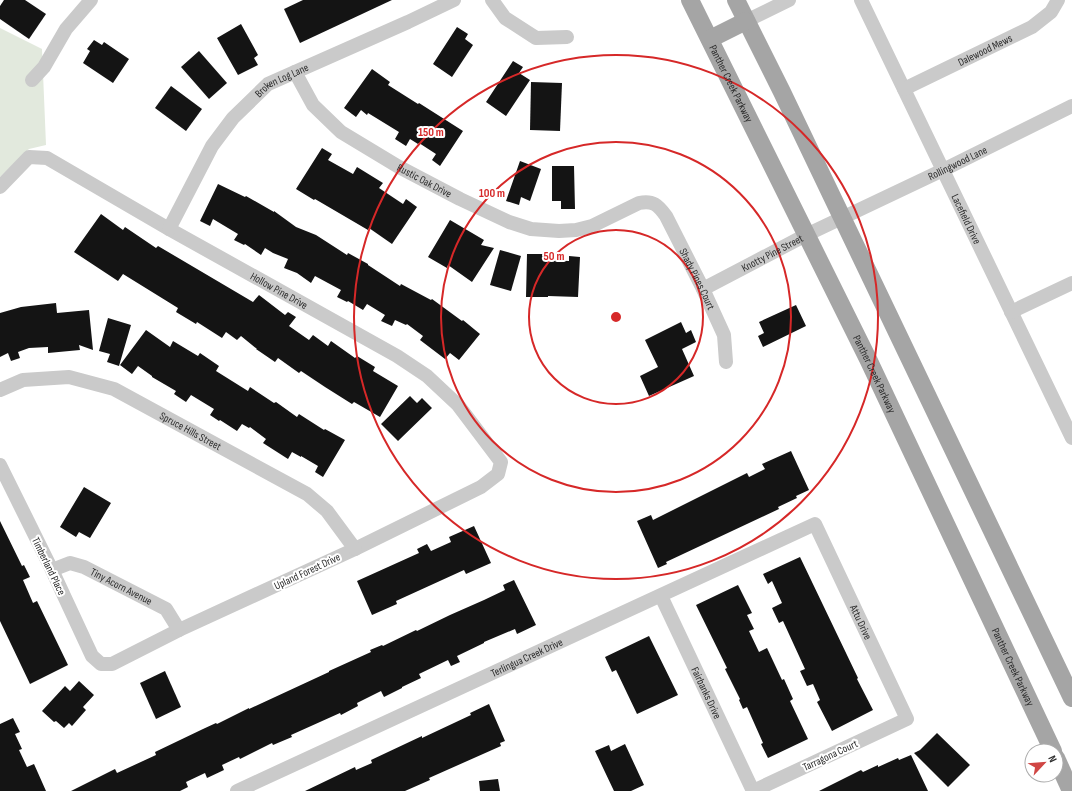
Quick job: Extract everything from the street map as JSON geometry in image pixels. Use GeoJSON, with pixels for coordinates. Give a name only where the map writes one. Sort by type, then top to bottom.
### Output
{"type":"FeatureCollection","features":[{"type":"Feature","properties":{"kind":"main road","name":"Panther Creek Parkway"},"geometry":{"type":"LineString","coordinates":[[690,0],[871,366],[1049,743]]}},
{"type":"Feature","properties":{"kind":"main road"},"geometry":{"type":"LineString","coordinates":[[736,0],[782,92],[1072,698]]}},
{"type":"Feature","properties":{"kind":"main road"},"geometry":{"type":"LineString","coordinates":[[710,39],[746,21]]}},
{"type":"Feature","properties":{"kind":"main road"},"geometry":{"type":"LineString","coordinates":[[1064,774],[1072,791]]}},
{"type":"Feature","properties":{"kind":"street"},"geometry":{"type":"LineString","coordinates":[[32,80],[44,67],[66,29],[92,0]]}},
{"type":"Feature","properties":{"kind":"street","name":"Broken Log Lane"},"geometry":{"type":"LineString","coordinates":[[169,229],[212,146],[233,118],[268,84],[454,0]]}},
{"type":"Feature","properties":{"kind":"street"},"geometry":{"type":"LineString","coordinates":[[492,0],[505,18],[536,38],[567,37]]}},
{"type":"Feature","properties":{"kind":"street"},"geometry":{"type":"LineString","coordinates":[[746,21],[789,0]]}},
{"type":"Feature","properties":{"kind":"street","name":"Lacefield Drive"},"geometry":{"type":"LineString","coordinates":[[861,0],[1072,438]]}},
{"type":"Feature","properties":{"kind":"street","name":"Dalewood Mews"},"geometry":{"type":"LineString","coordinates":[[904,90],[1032,27],[1051,12],[1058,0]]}},
{"type":"Feature","properties":{"kind":"street","name":"Rustic Oak Drive"},"geometry":{"type":"LineString","coordinates":[[295,72],[313,105],[341,132],[399,167],[460,199],[509,222],[531,229],[559,231],[576,230],[592,226],[639,203],[646,201],[652,202]]}},
{"type":"Feature","properties":{"kind":"street","name":"Rollingwood Lane"},"geometry":{"type":"LineString","coordinates":[[842,218],[1072,106]]}},
{"type":"Feature","properties":{"kind":"street","name":"Hollow Pine Drive"},"geometry":{"type":"LineString","coordinates":[[0,187],[29,158],[48,158],[169,229],[397,356],[428,376],[458,405],[501,462]]}},
{"type":"Feature","properties":{"kind":"street","name":"Shady Pines Court"},"geometry":{"type":"LineString","coordinates":[[652,202],[660,208],[666,216],[703,289],[724,335],[726,362]]}},
{"type":"Feature","properties":{"kind":"street","name":"Knotty Pine Street"},"geometry":{"type":"LineString","coordinates":[[703,289],[806,235],[842,218]]}},
{"type":"Feature","properties":{"kind":"street"},"geometry":{"type":"LineString","coordinates":[[1011,312],[1072,283]]}},
{"type":"Feature","properties":{"kind":"street","name":"Spruce Hills Street"},"geometry":{"type":"LineString","coordinates":[[0,390],[23,380],[69,377],[114,389],[307,494],[327,511],[354,549]]}},
{"type":"Feature","properties":{"kind":"street","name":"Upland Forest Drive"},"geometry":{"type":"LineString","coordinates":[[101,664],[112,664],[179,630],[354,549],[481,487],[498,474],[501,462]]}},
{"type":"Feature","properties":{"kind":"street","name":"Timberland Place"},"geometry":{"type":"LineString","coordinates":[[0,465],[52,570],[92,656],[101,664]]}},
{"type":"Feature","properties":{"kind":"street","name":"Terlingua Creek Drive"},"geometry":{"type":"LineString","coordinates":[[237,791],[815,524]]}},
{"type":"Feature","properties":{"kind":"street","name":"Attu Drive"},"geometry":{"type":"LineString","coordinates":[[815,524],[907,720]]}},
{"type":"Feature","properties":{"kind":"street","name":"Tiny Acorn Avenue"},"geometry":{"type":"LineString","coordinates":[[52,570],[70,563],[84,567],[166,609],[179,630]]}},
{"type":"Feature","properties":{"kind":"street","name":"Fairbanks Drive"},"geometry":{"type":"LineString","coordinates":[[661,596],[753,791]]}},
{"type":"Feature","properties":{"kind":"street","name":"Tarragona Court"},"geometry":{"type":"LineString","coordinates":[[753,791],[907,720]]}},
{"type":"Feature","properties":{"kind":"shaded area"},"geometry":{"type":"Polygon","coordinates":[[[0,28],[42,49],[46,145],[29,149],[0,177],[0,28]]]}},
{"type":"Feature","properties":{"kind":"building"},"geometry":{"type":"Polygon","coordinates":[[[4,0],[25,0],[46,14],[29,39],[0,19],[0,6],[4,0]]]}},
{"type":"Feature","properties":{"kind":"building"},"geometry":{"type":"Polygon","coordinates":[[[303,0],[392,0],[300,43],[284,9],[303,0]]]}},
{"type":"Feature","properties":{"kind":"building"},"geometry":{"type":"Polygon","coordinates":[[[241,24],[258,55],[254,58],[258,65],[238,75],[217,38],[241,24]]]}},
{"type":"Feature","properties":{"kind":"building"},"geometry":{"type":"Polygon","coordinates":[[[457,27],[468,34],[465,39],[473,45],[452,77],[433,64],[457,27]]]}},
{"type":"Feature","properties":{"kind":"building"},"geometry":{"type":"Polygon","coordinates":[[[94,40],[102,45],[104,42],[129,59],[113,83],[83,63],[90,51],[87,49],[94,40]]]}},
{"type":"Feature","properties":{"kind":"building"},"geometry":{"type":"Polygon","coordinates":[[[199,51],[227,83],[209,99],[181,67],[199,51]]]}},
{"type":"Feature","properties":{"kind":"building"},"geometry":{"type":"Polygon","coordinates":[[[513,61],[523,67],[519,73],[530,80],[506,116],[486,102],[513,61]]]}},
{"type":"Feature","properties":{"kind":"building"},"geometry":{"type":"Polygon","coordinates":[[[372,69],[390,82],[388,85],[463,131],[440,166],[432,160],[436,154],[419,143],[418,144],[410,139],[406,146],[395,139],[399,132],[368,113],[367,115],[361,110],[356,117],[344,108],[372,69]]]}},
{"type":"Feature","properties":{"kind":"building"},"geometry":{"type":"Polygon","coordinates":[[[531,82],[562,83],[560,131],[530,130],[531,82]]]}},
{"type":"Feature","properties":{"kind":"building"},"geometry":{"type":"Polygon","coordinates":[[[171,86],[202,109],[186,131],[155,108],[171,86]]]}},
{"type":"Feature","properties":{"kind":"building"},"geometry":{"type":"Polygon","coordinates":[[[322,148],[332,154],[328,160],[353,174],[357,167],[383,183],[379,188],[403,204],[406,199],[417,207],[392,244],[369,228],[368,230],[296,189],[322,148]]]}},
{"type":"Feature","properties":{"kind":"building"},"geometry":{"type":"Polygon","coordinates":[[[520,161],[541,169],[530,201],[521,197],[519,205],[506,201],[520,161]]]}},
{"type":"Feature","properties":{"kind":"building"},"geometry":{"type":"Polygon","coordinates":[[[552,166],[574,166],[575,209],[561,209],[561,201],[552,201],[552,166]]]}},
{"type":"Feature","properties":{"kind":"building"},"geometry":{"type":"Polygon","coordinates":[[[218,184],[245,197],[246,196],[274,211],[296,227],[316,235],[347,255],[348,253],[368,264],[400,286],[401,284],[431,300],[432,299],[462,321],[463,320],[480,334],[459,360],[450,353],[445,359],[420,340],[423,336],[407,324],[406,325],[395,320],[392,326],[381,321],[385,315],[367,304],[363,310],[348,301],[347,302],[337,297],[341,290],[315,276],[311,283],[297,273],[284,268],[288,259],[265,248],[261,255],[245,244],[244,245],[234,240],[238,234],[213,219],[210,226],[200,221],[218,184]]]}},
{"type":"Feature","properties":{"kind":"building"},"geometry":{"type":"Polygon","coordinates":[[[101,214],[123,230],[125,227],[156,248],[158,246],[253,302],[259,295],[285,315],[288,312],[296,317],[289,326],[309,340],[313,335],[328,346],[331,341],[355,358],[357,356],[375,367],[373,371],[398,386],[380,417],[354,402],[352,404],[301,371],[299,373],[278,358],[275,362],[256,349],[241,336],[237,340],[226,332],[222,338],[197,322],[196,324],[176,312],[178,308],[123,274],[118,281],[74,252],[101,214]]]}},
{"type":"Feature","properties":{"kind":"building"},"geometry":{"type":"Polygon","coordinates":[[[450,220],[484,240],[481,245],[494,248],[472,282],[448,265],[447,268],[428,257],[450,220]]]}},
{"type":"Feature","properties":{"kind":"building"},"geometry":{"type":"Polygon","coordinates":[[[500,250],[521,256],[511,291],[490,285],[500,250]]]}},
{"type":"Feature","properties":{"kind":"building"},"geometry":{"type":"Polygon","coordinates":[[[527,254],[546,254],[546,260],[569,261],[569,256],[580,257],[578,297],[526,297],[527,254]]]}},
{"type":"Feature","properties":{"kind":"building"},"geometry":{"type":"Polygon","coordinates":[[[56,303],[57,313],[89,310],[93,350],[79,345],[80,350],[48,353],[48,347],[29,348],[18,352],[20,358],[11,361],[8,353],[0,357],[0,313],[21,307],[56,303]]]}},
{"type":"Feature","properties":{"kind":"building"},"geometry":{"type":"Polygon","coordinates":[[[796,305],[806,326],[763,347],[758,336],[764,333],[759,322],[796,305]]]}},
{"type":"Feature","properties":{"kind":"building"},"geometry":{"type":"Polygon","coordinates":[[[108,318],[131,325],[119,366],[107,362],[110,354],[99,351],[108,318]]]}},
{"type":"Feature","properties":{"kind":"building"},"geometry":{"type":"Polygon","coordinates":[[[681,322],[686,333],[691,330],[696,342],[682,349],[694,376],[649,396],[640,376],[658,367],[645,340],[681,322]]]}},
{"type":"Feature","properties":{"kind":"building"},"geometry":{"type":"Polygon","coordinates":[[[146,330],[170,347],[173,341],[198,356],[200,353],[219,366],[216,371],[248,391],[250,387],[274,403],[276,402],[297,417],[299,414],[324,430],[325,429],[345,440],[323,477],[315,472],[318,466],[292,452],[288,459],[263,443],[266,439],[250,427],[249,428],[242,424],[237,431],[210,415],[214,409],[191,395],[186,402],[174,394],[176,391],[152,377],[138,366],[132,374],[120,365],[146,330]]]}},
{"type":"Feature","properties":{"kind":"building"},"geometry":{"type":"Polygon","coordinates":[[[410,396],[417,403],[422,398],[432,408],[398,441],[381,424],[410,396]]]}},
{"type":"Feature","properties":{"kind":"building"},"geometry":{"type":"Polygon","coordinates":[[[791,451],[809,490],[796,496],[797,498],[778,507],[779,509],[666,562],[667,564],[658,568],[637,521],[651,515],[653,520],[747,473],[749,477],[765,469],[762,464],[791,451]]]}},
{"type":"Feature","properties":{"kind":"building"},"geometry":{"type":"Polygon","coordinates":[[[84,487],[111,503],[90,538],[79,532],[76,537],[60,527],[84,487]]]}},
{"type":"Feature","properties":{"kind":"building"},"geometry":{"type":"Polygon","coordinates":[[[0,521],[22,566],[24,565],[30,577],[23,580],[33,603],[37,601],[68,665],[30,684],[0,621],[0,521]]]}},
{"type":"Feature","properties":{"kind":"building"},"geometry":{"type":"Polygon","coordinates":[[[474,526],[491,563],[466,574],[464,570],[396,601],[397,604],[372,615],[357,581],[419,553],[417,549],[427,544],[431,551],[451,542],[449,537],[474,526]]]}},
{"type":"Feature","properties":{"kind":"building"},"geometry":{"type":"Polygon","coordinates":[[[800,557],[873,710],[832,731],[817,702],[820,700],[813,684],[807,686],[800,671],[805,669],[783,621],[779,623],[772,608],[782,603],[772,581],[768,584],[763,574],[800,557]]]}},
{"type":"Feature","properties":{"kind":"building"},"geometry":{"type":"Polygon","coordinates":[[[514,580],[536,625],[517,634],[515,629],[484,642],[457,656],[460,662],[451,666],[448,660],[419,674],[421,678],[384,697],[381,691],[357,703],[358,706],[341,715],[340,713],[291,735],[292,737],[273,745],[272,743],[240,759],[239,757],[222,765],[224,770],[207,778],[205,773],[186,782],[188,787],[180,791],[71,791],[115,769],[117,773],[156,755],[155,752],[329,672],[371,652],[370,650],[382,645],[383,646],[416,630],[417,631],[505,590],[503,585],[514,580]]]}},
{"type":"Feature","properties":{"kind":"building"},"geometry":{"type":"Polygon","coordinates":[[[738,585],[752,613],[747,615],[754,629],[749,631],[759,652],[767,648],[782,680],[784,679],[793,699],[790,701],[808,739],[768,758],[747,707],[743,709],[739,700],[740,699],[725,669],[727,668],[696,605],[738,585]]]}},
{"type":"Feature","properties":{"kind":"building"},"geometry":{"type":"Polygon","coordinates":[[[649,636],[678,695],[637,714],[616,670],[612,672],[605,657],[649,636]]]}},
{"type":"Feature","properties":{"kind":"building"},"geometry":{"type":"Polygon","coordinates":[[[165,671],[181,707],[156,719],[140,683],[165,671]]]}},
{"type":"Feature","properties":{"kind":"building"},"geometry":{"type":"Polygon","coordinates":[[[79,681],[94,695],[83,707],[86,710],[72,726],[69,723],[64,728],[56,721],[54,722],[42,711],[65,686],[70,691],[79,681]]]}},
{"type":"Feature","properties":{"kind":"building"},"geometry":{"type":"Polygon","coordinates":[[[489,704],[505,741],[500,743],[501,746],[429,778],[430,780],[405,791],[305,791],[355,767],[356,770],[372,763],[371,760],[471,715],[470,713],[489,704]]]}},
{"type":"Feature","properties":{"kind":"building"},"geometry":{"type":"Polygon","coordinates":[[[13,718],[20,732],[15,734],[22,749],[19,750],[27,767],[34,764],[46,791],[0,791],[0,724],[13,718]]]}},
{"type":"Feature","properties":{"kind":"building"},"geometry":{"type":"Polygon","coordinates":[[[937,733],[970,765],[948,787],[914,753],[920,750],[937,733]]]}},
{"type":"Feature","properties":{"kind":"building"},"geometry":{"type":"Polygon","coordinates":[[[625,744],[644,785],[631,791],[614,791],[595,751],[609,745],[611,751],[625,744]]]}},
{"type":"Feature","properties":{"kind":"building"},"geometry":{"type":"Polygon","coordinates":[[[911,755],[928,791],[819,791],[861,770],[863,772],[878,765],[878,767],[898,758],[899,760],[911,755]]]}},
{"type":"Feature","properties":{"kind":"building"},"geometry":{"type":"Polygon","coordinates":[[[498,779],[500,791],[480,791],[479,781],[498,779]]]}}]}
